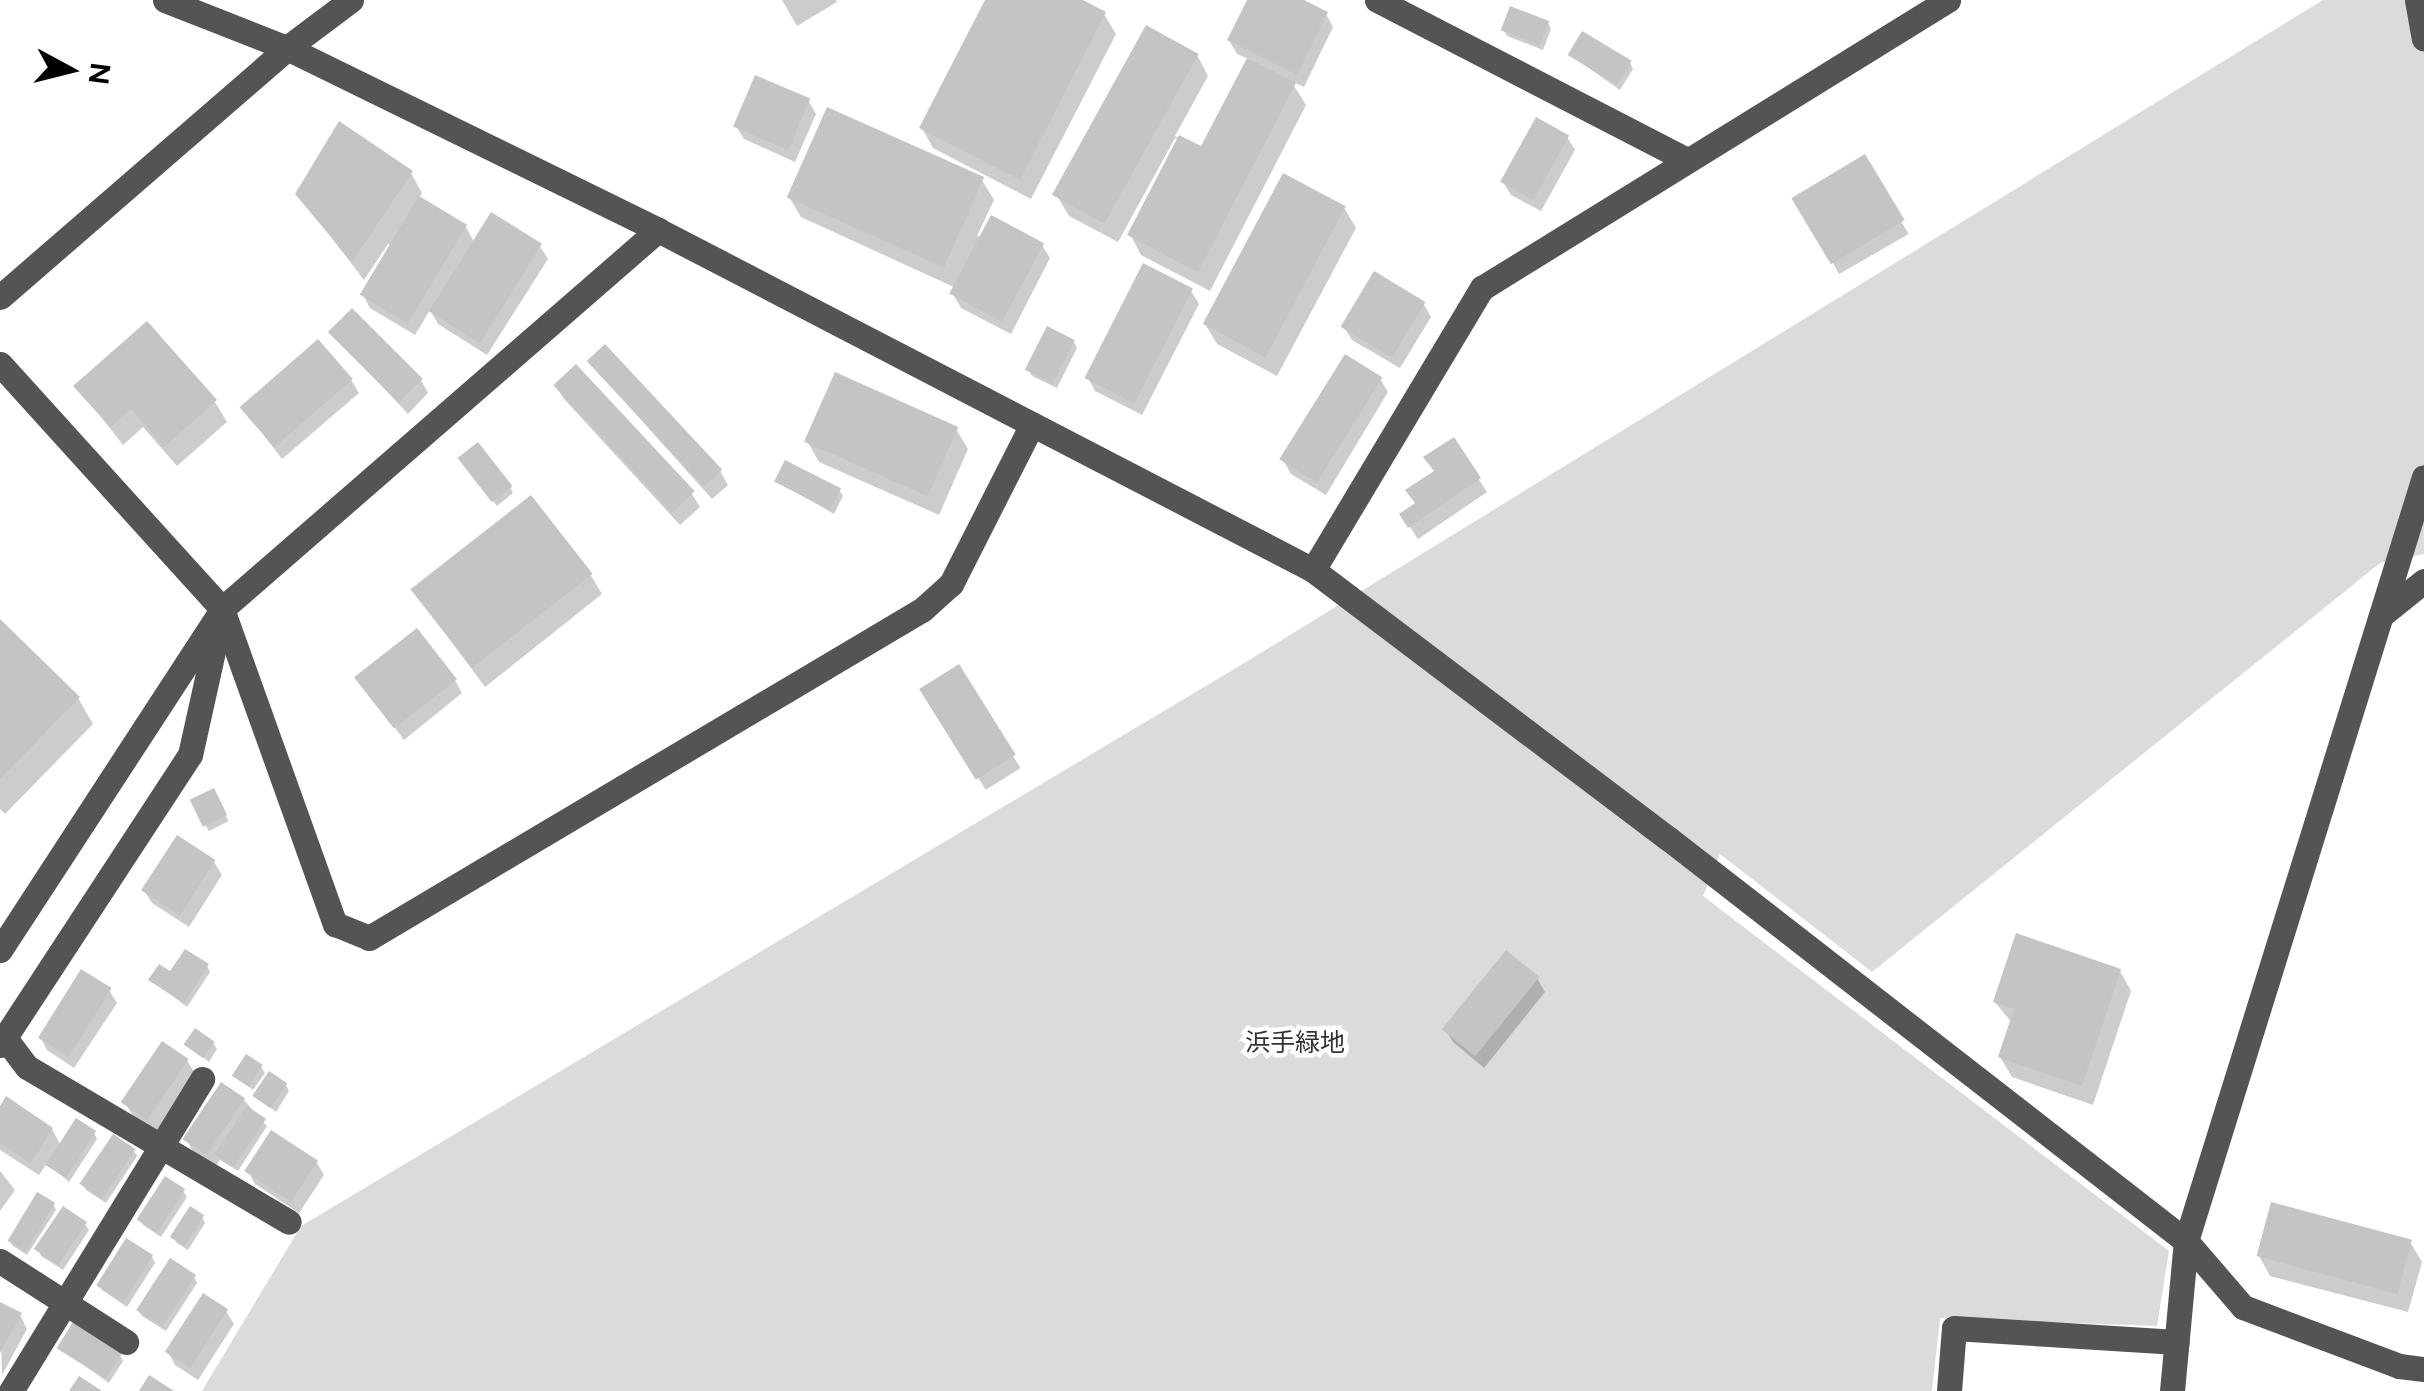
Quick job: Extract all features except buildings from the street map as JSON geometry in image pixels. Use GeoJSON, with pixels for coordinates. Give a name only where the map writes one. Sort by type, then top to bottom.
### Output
{"type":"FeatureCollection","features":[{"type":"Feature","properties":{"kind":"street"},"geometry":{"type":"LineString","coordinates":[[166,0],[287,48],[658,230],[1313,570],[1669,839],[2186,1240],[2243,1307],[2407,1376]]}},
{"type":"Feature","properties":{"kind":"street"},"geometry":{"type":"LineString","coordinates":[[0,297],[287,48],[351,0]]}},
{"type":"Feature","properties":{"kind":"street"},"geometry":{"type":"LineString","coordinates":[[1378,0],[1687,160]]}},
{"type":"Feature","properties":{"kind":"street"},"geometry":{"type":"LineString","coordinates":[[1313,570],[1482,288],[1948,0]]}},
{"type":"Feature","properties":{"kind":"street"},"geometry":{"type":"LineString","coordinates":[[2417,0],[2424,38]]}},
{"type":"Feature","properties":{"kind":"street"},"geometry":{"type":"LineString","coordinates":[[0,950],[222,609],[658,230]]}},
{"type":"Feature","properties":{"kind":"street"},"geometry":{"type":"LineString","coordinates":[[0,364],[222,609],[335,924],[370,938],[922,609],[952,584],[1031,426]]}},
{"type":"Feature","properties":{"kind":"street"},"geometry":{"type":"LineString","coordinates":[[2172,1391],[2186,1240],[2424,477]]}},
{"type":"Feature","properties":{"kind":"street"},"geometry":{"type":"LineString","coordinates":[[2384,613],[2424,581]]}},
{"type":"Feature","properties":{"kind":"street"},"geometry":{"type":"LineString","coordinates":[[222,609],[190,755],[2,1041],[27,1068],[288,1222]]}},
{"type":"Feature","properties":{"kind":"street"},"geometry":{"type":"LineString","coordinates":[[11,1391],[202,1079]]}},
{"type":"Feature","properties":{"kind":"street"},"geometry":{"type":"LineString","coordinates":[[0,1261],[126,1342]]}},
{"type":"Feature","properties":{"kind":"street"},"geometry":{"type":"LineString","coordinates":[[1949,1391],[1954,1328],[2178,1342]]}},
{"type":"Feature","properties":{"kind":"green space","name":"浜手緑地"},"geometry":{"type":"Polygon","coordinates":[[[2323,0],[2424,0],[2424,554],[2380,563],[1872,972],[1720,854],[1703,896],[2169,1251],[2157,1326],[1940,1318],[1932,1391],[202,1391],[301,1226],[1246,662],[2323,0]]]}}]}
